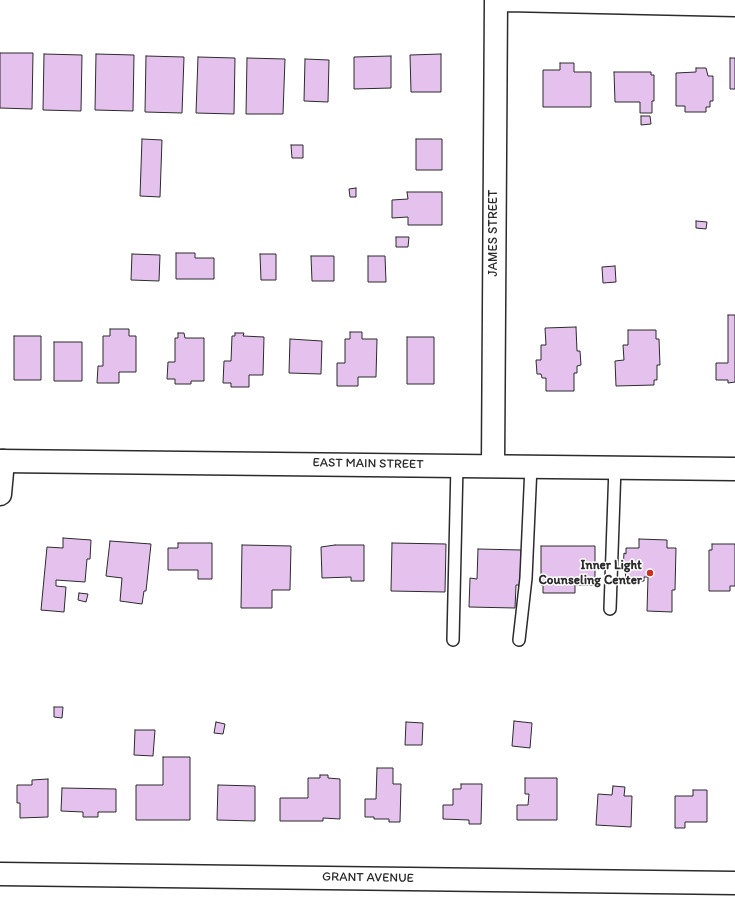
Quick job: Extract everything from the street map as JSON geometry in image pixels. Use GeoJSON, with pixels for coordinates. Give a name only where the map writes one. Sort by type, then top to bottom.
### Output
{"type":"FeatureCollection","features":[{"type":"Feature","properties":{"kind":"street","name":"JAMES STREET"},"geometry":{"type":"LineString","coordinates":[[493,465],[496,0]]}},
{"type":"Feature","properties":{"kind":"street"},"geometry":{"type":"LineString","coordinates":[[506,0],[735,5]]}},
{"type":"Feature","properties":{"kind":"street","name":"EAST MAIN STREET"},"geometry":{"type":"LineString","coordinates":[[2,461],[493,465],[735,469]]}},
{"type":"Feature","properties":{"kind":"street"},"geometry":{"type":"LineString","coordinates":[[0,494],[2,461]]}},
{"type":"Feature","properties":{"kind":"street","name":"GRANT AVENUE"},"geometry":{"type":"LineString","coordinates":[[0,874],[735,883]]}},
{"type":"Feature","properties":{"kind":"lane"},"geometry":{"type":"LineString","coordinates":[[453,640],[457,465]]}},
{"type":"Feature","properties":{"kind":"lane"},"geometry":{"type":"LineString","coordinates":[[519,640],[526,578],[531,466]]}},
{"type":"Feature","properties":{"kind":"lane"},"geometry":{"type":"LineString","coordinates":[[610,609],[615,467]]}},
{"type":"Feature","properties":{"kind":"building"},"geometry":{"type":"Polygon","coordinates":[[[0,53],[33,53],[32,109],[0,108],[0,53]]]}},
{"type":"Feature","properties":{"kind":"building"},"geometry":{"type":"Polygon","coordinates":[[[44,54],[82,55],[81,111],[43,110],[44,54]]]}},
{"type":"Feature","properties":{"kind":"building"},"geometry":{"type":"Polygon","coordinates":[[[96,54],[134,55],[133,111],[95,110],[96,54]]]}},
{"type":"Feature","properties":{"kind":"building"},"geometry":{"type":"Polygon","coordinates":[[[441,54],[441,92],[411,92],[410,55],[441,54]]]}},
{"type":"Feature","properties":{"kind":"building"},"geometry":{"type":"Polygon","coordinates":[[[146,56],[184,57],[182,113],[145,112],[146,56]]]}},
{"type":"Feature","properties":{"kind":"building"},"geometry":{"type":"Polygon","coordinates":[[[391,56],[391,88],[354,89],[354,57],[391,56]]]}},
{"type":"Feature","properties":{"kind":"building"},"geometry":{"type":"Polygon","coordinates":[[[198,57],[235,58],[234,114],[196,113],[198,57]]]}},
{"type":"Feature","properties":{"kind":"building"},"geometry":{"type":"Polygon","coordinates":[[[247,58],[285,59],[283,114],[246,114],[247,58]]]}},
{"type":"Feature","properties":{"kind":"building"},"geometry":{"type":"Polygon","coordinates":[[[730,58],[735,58],[735,89],[730,89],[730,58]]]}},
{"type":"Feature","properties":{"kind":"building"},"geometry":{"type":"Polygon","coordinates":[[[305,59],[329,60],[328,102],[304,101],[305,59]]]}},
{"type":"Feature","properties":{"kind":"building"},"geometry":{"type":"Polygon","coordinates":[[[560,63],[574,63],[574,72],[591,72],[591,107],[543,107],[543,70],[560,70],[560,63]]]}},
{"type":"Feature","properties":{"kind":"building"},"geometry":{"type":"Polygon","coordinates":[[[696,68],[706,68],[708,76],[713,76],[713,101],[710,101],[710,107],[706,107],[706,112],[685,112],[685,106],[676,106],[676,73],[696,72],[696,68]]]}},
{"type":"Feature","properties":{"kind":"building"},"geometry":{"type":"Polygon","coordinates":[[[614,72],[651,72],[651,75],[654,75],[654,101],[652,101],[652,113],[640,113],[640,102],[615,102],[614,72]]]}},
{"type":"Feature","properties":{"kind":"building"},"geometry":{"type":"Polygon","coordinates":[[[641,116],[650,116],[651,124],[641,125],[641,116]]]}},
{"type":"Feature","properties":{"kind":"building"},"geometry":{"type":"Polygon","coordinates":[[[142,139],[162,140],[160,197],[140,196],[142,139]]]}},
{"type":"Feature","properties":{"kind":"building"},"geometry":{"type":"Polygon","coordinates":[[[416,139],[442,139],[442,170],[416,170],[416,139]]]}},
{"type":"Feature","properties":{"kind":"building"},"geometry":{"type":"Polygon","coordinates":[[[291,145],[303,145],[303,158],[292,158],[291,145]]]}},
{"type":"Feature","properties":{"kind":"building"},"geometry":{"type":"Polygon","coordinates":[[[356,188],[356,197],[350,197],[349,189],[356,188]]]}},
{"type":"Feature","properties":{"kind":"building"},"geometry":{"type":"Polygon","coordinates":[[[407,192],[442,192],[442,225],[408,225],[408,217],[392,218],[392,200],[408,199],[407,192]]]}},
{"type":"Feature","properties":{"kind":"building"},"geometry":{"type":"Polygon","coordinates":[[[696,221],[707,222],[706,229],[696,228],[696,221]]]}},
{"type":"Feature","properties":{"kind":"building"},"geometry":{"type":"Polygon","coordinates":[[[396,237],[409,237],[408,247],[396,247],[396,237]]]}},
{"type":"Feature","properties":{"kind":"building"},"geometry":{"type":"Polygon","coordinates":[[[176,253],[195,253],[195,258],[214,258],[214,279],[176,279],[176,253]]]}},
{"type":"Feature","properties":{"kind":"building"},"geometry":{"type":"Polygon","coordinates":[[[132,254],[160,255],[159,281],[131,280],[132,254]]]}},
{"type":"Feature","properties":{"kind":"building"},"geometry":{"type":"Polygon","coordinates":[[[260,254],[276,254],[276,280],[261,280],[260,254]]]}},
{"type":"Feature","properties":{"kind":"building"},"geometry":{"type":"Polygon","coordinates":[[[311,256],[334,256],[334,281],[312,281],[311,256]]]}},
{"type":"Feature","properties":{"kind":"building"},"geometry":{"type":"Polygon","coordinates":[[[368,256],[385,256],[386,282],[368,282],[368,256]]]}},
{"type":"Feature","properties":{"kind":"building"},"geometry":{"type":"Polygon","coordinates":[[[615,266],[616,282],[603,283],[602,267],[615,266]]]}},
{"type":"Feature","properties":{"kind":"building"},"geometry":{"type":"Polygon","coordinates":[[[728,315],[735,315],[735,382],[728,383],[728,380],[716,380],[716,363],[728,363],[728,315]]]}},
{"type":"Feature","properties":{"kind":"building"},"geometry":{"type":"Polygon","coordinates":[[[576,327],[577,351],[580,351],[581,365],[577,366],[577,373],[574,373],[574,391],[546,391],[546,378],[542,378],[541,374],[537,374],[536,360],[541,360],[541,345],[546,345],[545,328],[576,327]]]}},
{"type":"Feature","properties":{"kind":"building"},"geometry":{"type":"Polygon","coordinates":[[[110,329],[129,329],[129,336],[136,336],[136,372],[119,372],[119,383],[97,383],[98,366],[103,366],[103,336],[110,336],[110,329]]]}},
{"type":"Feature","properties":{"kind":"building"},"geometry":{"type":"Polygon","coordinates":[[[628,330],[656,330],[656,339],[659,339],[660,365],[657,365],[657,380],[654,380],[654,385],[616,386],[615,361],[624,360],[623,345],[628,345],[628,330]]]}},
{"type":"Feature","properties":{"kind":"building"},"geometry":{"type":"Polygon","coordinates":[[[350,332],[362,332],[362,339],[377,339],[376,377],[358,377],[358,386],[337,386],[337,363],[345,363],[345,339],[350,339],[350,332]]]}},
{"type":"Feature","properties":{"kind":"building"},"geometry":{"type":"Polygon","coordinates":[[[178,333],[184,333],[185,338],[204,338],[204,381],[191,381],[191,384],[175,384],[175,379],[167,379],[168,362],[175,362],[175,338],[178,338],[178,333]]]}},
{"type":"Feature","properties":{"kind":"building"},"geometry":{"type":"Polygon","coordinates":[[[235,333],[244,333],[243,336],[264,337],[263,375],[249,375],[249,387],[231,387],[231,383],[223,383],[224,361],[231,361],[232,336],[235,336],[235,333]]]}},
{"type":"Feature","properties":{"kind":"building"},"geometry":{"type":"Polygon","coordinates":[[[14,336],[41,336],[41,380],[14,380],[14,336]]]}},
{"type":"Feature","properties":{"kind":"building"},"geometry":{"type":"Polygon","coordinates":[[[407,337],[434,337],[434,384],[407,384],[407,337]]]}},
{"type":"Feature","properties":{"kind":"building"},"geometry":{"type":"Polygon","coordinates":[[[290,339],[322,341],[321,374],[289,373],[290,339]]]}},
{"type":"Feature","properties":{"kind":"building"},"geometry":{"type":"Polygon","coordinates":[[[54,342],[82,342],[82,381],[54,381],[54,342]]]}},
{"type":"Feature","properties":{"kind":"building"},"geometry":{"type":"Polygon","coordinates":[[[63,538],[91,540],[90,559],[87,559],[85,582],[56,580],[56,586],[66,587],[64,612],[41,610],[47,547],[63,548],[63,538]]]}},
{"type":"Feature","properties":{"kind":"building","name":"Inner Light Counseling Center"},"geometry":{"type":"Polygon","coordinates":[[[639,539],[667,540],[667,548],[676,548],[675,590],[672,590],[672,612],[647,611],[648,577],[644,577],[644,581],[626,581],[625,569],[623,569],[624,553],[626,554],[626,548],[639,548],[639,539]]]}},
{"type":"Feature","properties":{"kind":"building"},"geometry":{"type":"Polygon","coordinates":[[[110,541],[151,544],[146,591],[144,591],[142,604],[120,601],[122,578],[106,576],[110,541]]]}},
{"type":"Feature","properties":{"kind":"building"},"geometry":{"type":"Polygon","coordinates":[[[178,543],[212,543],[212,579],[198,579],[198,570],[168,570],[168,548],[178,548],[178,543]]]}},
{"type":"Feature","properties":{"kind":"building"},"geometry":{"type":"Polygon","coordinates":[[[392,543],[446,544],[445,592],[391,591],[392,543]]]}},
{"type":"Feature","properties":{"kind":"building"},"geometry":{"type":"Polygon","coordinates":[[[712,544],[735,544],[735,586],[730,586],[730,591],[709,591],[709,550],[712,550],[712,544]]]}},
{"type":"Feature","properties":{"kind":"building"},"geometry":{"type":"Polygon","coordinates":[[[242,545],[291,546],[290,590],[272,590],[272,608],[241,608],[242,545]]]}},
{"type":"Feature","properties":{"kind":"building"},"geometry":{"type":"Polygon","coordinates":[[[335,545],[364,545],[364,581],[351,581],[351,577],[322,578],[321,547],[335,545]]]}},
{"type":"Feature","properties":{"kind":"building"},"geometry":{"type":"Polygon","coordinates":[[[541,546],[595,546],[595,585],[575,585],[575,593],[543,593],[543,585],[541,585],[541,546]]]}},
{"type":"Feature","properties":{"kind":"building"},"geometry":{"type":"Polygon","coordinates":[[[478,549],[521,550],[520,585],[516,585],[515,608],[469,607],[470,578],[477,579],[478,549]]]}},
{"type":"Feature","properties":{"kind":"building"},"geometry":{"type":"Polygon","coordinates":[[[79,593],[88,594],[86,602],[78,600],[79,593]]]}},
{"type":"Feature","properties":{"kind":"building"},"geometry":{"type":"Polygon","coordinates":[[[54,707],[63,707],[62,718],[54,717],[54,707]]]}},
{"type":"Feature","properties":{"kind":"building"},"geometry":{"type":"Polygon","coordinates":[[[514,721],[532,723],[530,748],[512,746],[514,721]]]}},
{"type":"Feature","properties":{"kind":"building"},"geometry":{"type":"Polygon","coordinates":[[[216,722],[225,724],[223,734],[214,733],[216,722]]]}},
{"type":"Feature","properties":{"kind":"building"},"geometry":{"type":"Polygon","coordinates":[[[406,722],[423,723],[422,745],[405,745],[406,722]]]}},
{"type":"Feature","properties":{"kind":"building"},"geometry":{"type":"Polygon","coordinates":[[[135,730],[155,730],[153,756],[134,755],[135,730]]]}},
{"type":"Feature","properties":{"kind":"building"},"geometry":{"type":"Polygon","coordinates":[[[163,757],[190,757],[190,820],[136,820],[136,785],[163,785],[163,757]]]}},
{"type":"Feature","properties":{"kind":"building"},"geometry":{"type":"Polygon","coordinates":[[[377,768],[393,768],[393,784],[401,784],[400,822],[389,822],[389,819],[374,819],[374,817],[365,817],[365,799],[376,799],[377,768]]]}},
{"type":"Feature","properties":{"kind":"building"},"geometry":{"type":"Polygon","coordinates":[[[320,775],[328,775],[328,778],[340,779],[340,819],[323,818],[323,821],[280,821],[280,798],[308,798],[308,778],[320,778],[320,775]]]}},
{"type":"Feature","properties":{"kind":"building"},"geometry":{"type":"Polygon","coordinates":[[[525,778],[557,778],[557,820],[517,820],[517,805],[528,805],[529,794],[525,794],[525,778]]]}},
{"type":"Feature","properties":{"kind":"building"},"geometry":{"type":"Polygon","coordinates":[[[48,779],[48,817],[20,818],[20,803],[17,803],[17,785],[32,785],[32,780],[48,779]]]}},
{"type":"Feature","properties":{"kind":"building"},"geometry":{"type":"Polygon","coordinates":[[[461,784],[482,784],[481,824],[469,824],[469,820],[443,819],[443,805],[453,805],[453,789],[461,789],[461,784]]]}},
{"type":"Feature","properties":{"kind":"building"},"geometry":{"type":"Polygon","coordinates":[[[218,785],[255,786],[255,821],[217,820],[218,785]]]}},
{"type":"Feature","properties":{"kind":"building"},"geometry":{"type":"Polygon","coordinates":[[[613,786],[625,787],[624,796],[632,796],[631,827],[596,825],[598,794],[612,795],[613,786]]]}},
{"type":"Feature","properties":{"kind":"building"},"geometry":{"type":"Polygon","coordinates":[[[62,788],[116,789],[116,812],[98,812],[98,817],[83,817],[83,812],[61,811],[62,788]]]}},
{"type":"Feature","properties":{"kind":"building"},"geometry":{"type":"Polygon","coordinates":[[[693,790],[707,790],[707,822],[685,822],[685,828],[675,828],[675,796],[693,796],[693,790]]]}},
{"type":"Feature","properties":{"kind":"place","name":"Inner Light Counseling Center"},"geometry":{"type":"Point","coordinates":[650,573]}}]}
